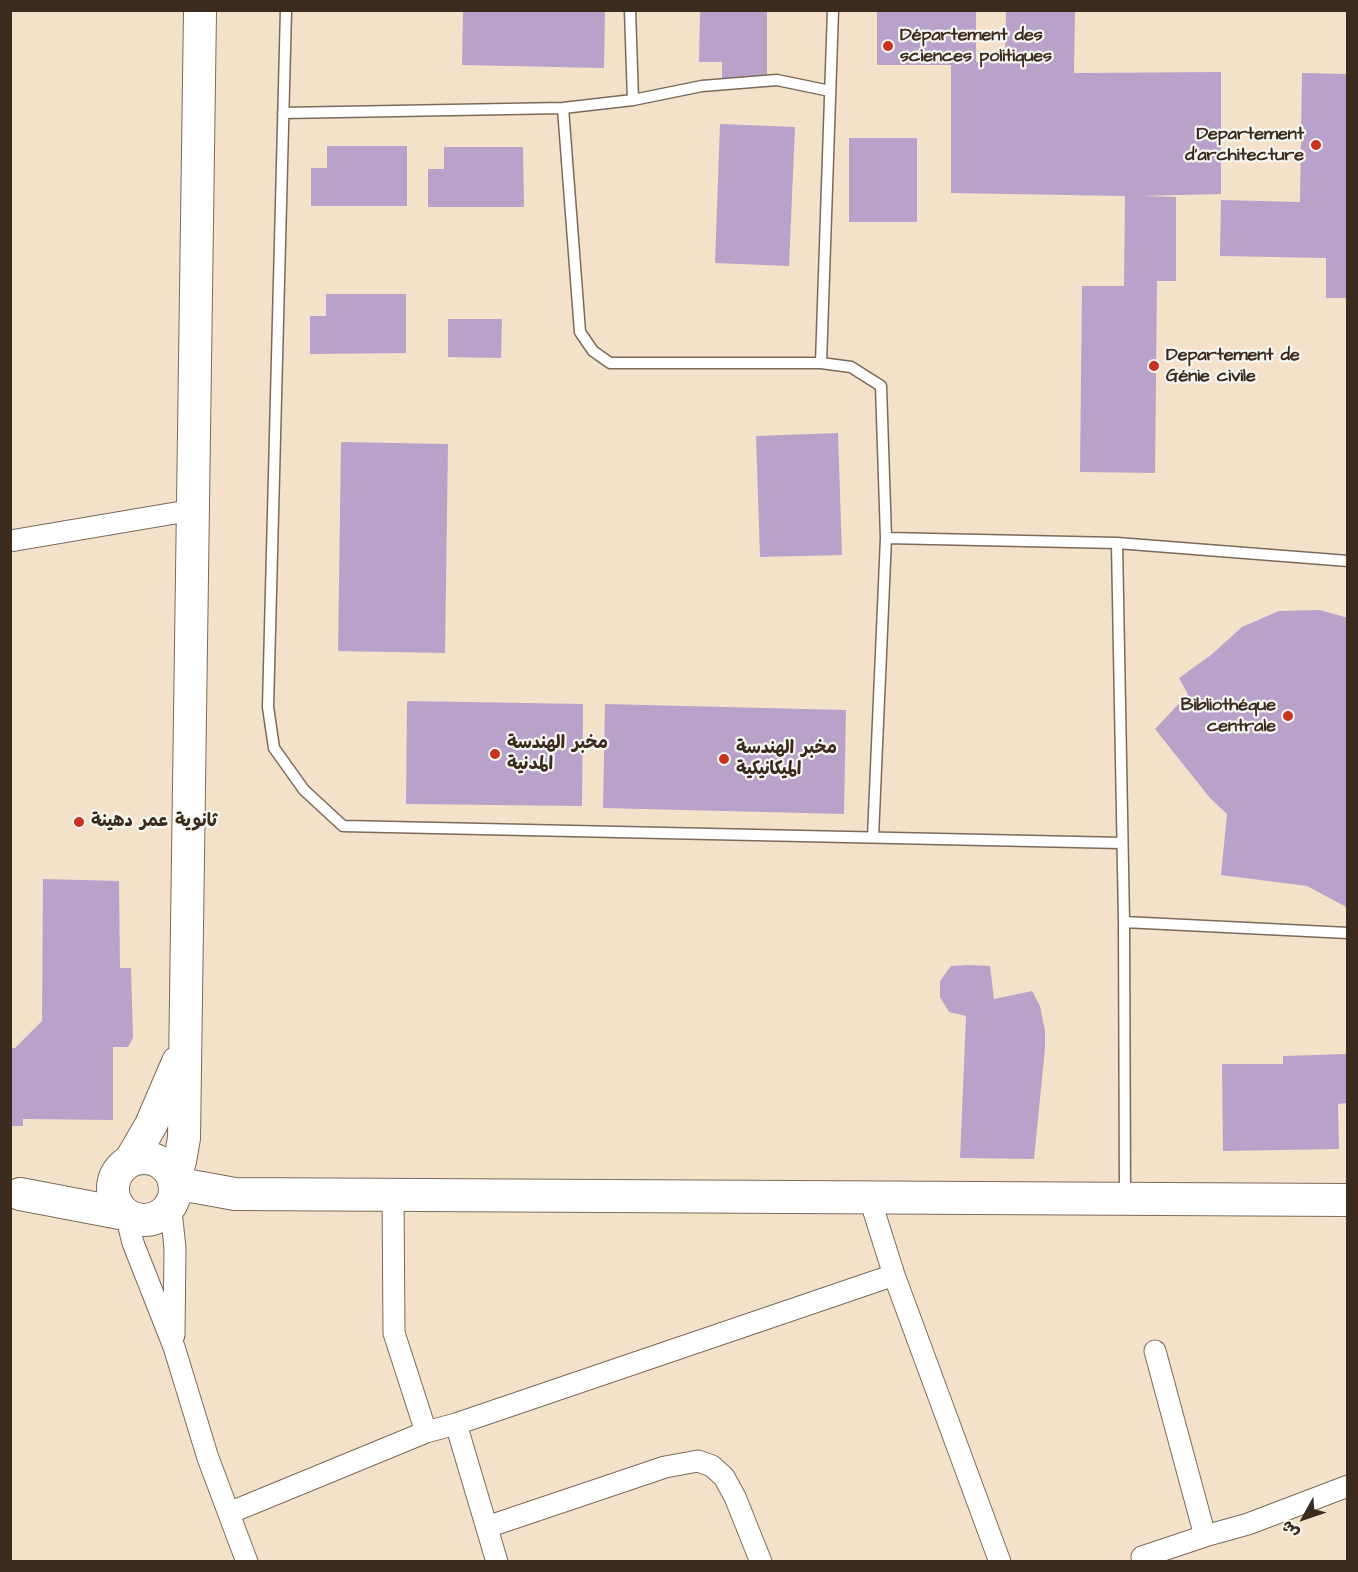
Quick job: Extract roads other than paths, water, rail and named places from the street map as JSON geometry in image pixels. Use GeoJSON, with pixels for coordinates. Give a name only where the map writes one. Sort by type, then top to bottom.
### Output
{"type":"FeatureCollection","features":[{"type":"Feature","properties":{"kind":"street"},"geometry":{"type":"LineString","coordinates":[[15,1193],[126,1215],[144,1221],[161,1215],[171,1195],[184,1138],[200,10]]}},
{"type":"Feature","properties":{"kind":"street"},"geometry":{"type":"LineString","coordinates":[[10,541],[193,510]]}},
{"type":"Feature","properties":{"kind":"street"},"geometry":{"type":"LineString","coordinates":[[186,1042],[162,1104],[123,1169],[113,1193],[119,1208],[126,1215],[133,1243],[174,1347],[190,1404],[248,1562]]}},
{"type":"Feature","properties":{"kind":"street"},"geometry":{"type":"LineString","coordinates":[[15,1193],[70,1189],[147,1158],[164,1166],[171,1195],[175,1248],[174,1347]]}},
{"type":"Feature","properties":{"kind":"street"},"geometry":{"type":"LineString","coordinates":[[171,1195],[188,1209],[235,1194],[393,1193],[870,1199],[1347,1200]]}},
{"type":"Feature","properties":{"kind":"street"},"geometry":{"type":"LineString","coordinates":[[393,1193],[394,1333],[426,1432]]}},
{"type":"Feature","properties":{"kind":"street"},"geometry":{"type":"LineString","coordinates":[[870,1199],[894,1275],[1000,1562]]}},
{"type":"Feature","properties":{"kind":"street"},"geometry":{"type":"LineString","coordinates":[[229,1513],[426,1432],[456,1424],[894,1275]]}},
{"type":"Feature","properties":{"kind":"street"},"geometry":{"type":"LineString","coordinates":[[1155,1351],[1205,1536]]}},
{"type":"Feature","properties":{"kind":"street"},"geometry":{"type":"LineString","coordinates":[[456,1424],[497,1562]]}},
{"type":"Feature","properties":{"kind":"street"},"geometry":{"type":"LineString","coordinates":[[487,1527],[665,1467],[698,1461],[712,1466],[724,1477],[735,1497],[761,1562]]}},
{"type":"Feature","properties":{"kind":"street"},"geometry":{"type":"LineString","coordinates":[[1140,1560],[1205,1536],[1248,1524],[1347,1486]]}},
{"type":"Feature","properties":{"kind":"lane"},"geometry":{"type":"LineString","coordinates":[[286,10],[268,707],[274,748],[304,790],[343,826],[1122,843]]}},
{"type":"Feature","properties":{"kind":"lane"},"geometry":{"type":"LineString","coordinates":[[630,10],[633,100]]}},
{"type":"Feature","properties":{"kind":"lane"},"geometry":{"type":"LineString","coordinates":[[821,363],[833,10]]}},
{"type":"Feature","properties":{"kind":"lane"},"geometry":{"type":"LineString","coordinates":[[283,113],[563,108],[633,100],[702,86],[777,80],[830,91]]}},
{"type":"Feature","properties":{"kind":"lane"},"geometry":{"type":"LineString","coordinates":[[563,108],[580,332],[593,351],[610,363],[821,363],[851,367],[881,386],[886,538],[873,837]]}},
{"type":"Feature","properties":{"kind":"lane"},"geometry":{"type":"LineString","coordinates":[[886,538],[1118,543],[1347,561]]}},
{"type":"Feature","properties":{"kind":"lane"},"geometry":{"type":"LineString","coordinates":[[1118,543],[1124,922],[1125,1200]]}},
{"type":"Feature","properties":{"kind":"lane"},"geometry":{"type":"LineString","coordinates":[[1124,922],[1347,933]]}},
{"type":"Feature","properties":{"kind":"place","name":"Département des sciences politiques"},"geometry":{"type":"Point","coordinates":[888,46]}},
{"type":"Feature","properties":{"kind":"place","name":"Departement d'architecture"},"geometry":{"type":"Point","coordinates":[1316,145]}},
{"type":"Feature","properties":{"kind":"place","name":"Departement de Génie civile"},"geometry":{"type":"Point","coordinates":[1154,366]}},
{"type":"Feature","properties":{"kind":"place","name":"Bibliothéque centrale"},"geometry":{"type":"Point","coordinates":[1288,716]}},
{"type":"Feature","properties":{"kind":"place","name":"مخبر الهندسة المدنية"},"geometry":{"type":"Point","coordinates":[495,754]}},
{"type":"Feature","properties":{"kind":"place","name":"مخبر الهندسة الميكانيكية"},"geometry":{"type":"Point","coordinates":[724,759]}},
{"type":"Feature","properties":{"kind":"place","name":"ثانوية عمر دهينة"},"geometry":{"type":"Point","coordinates":[79,822]}}]}
